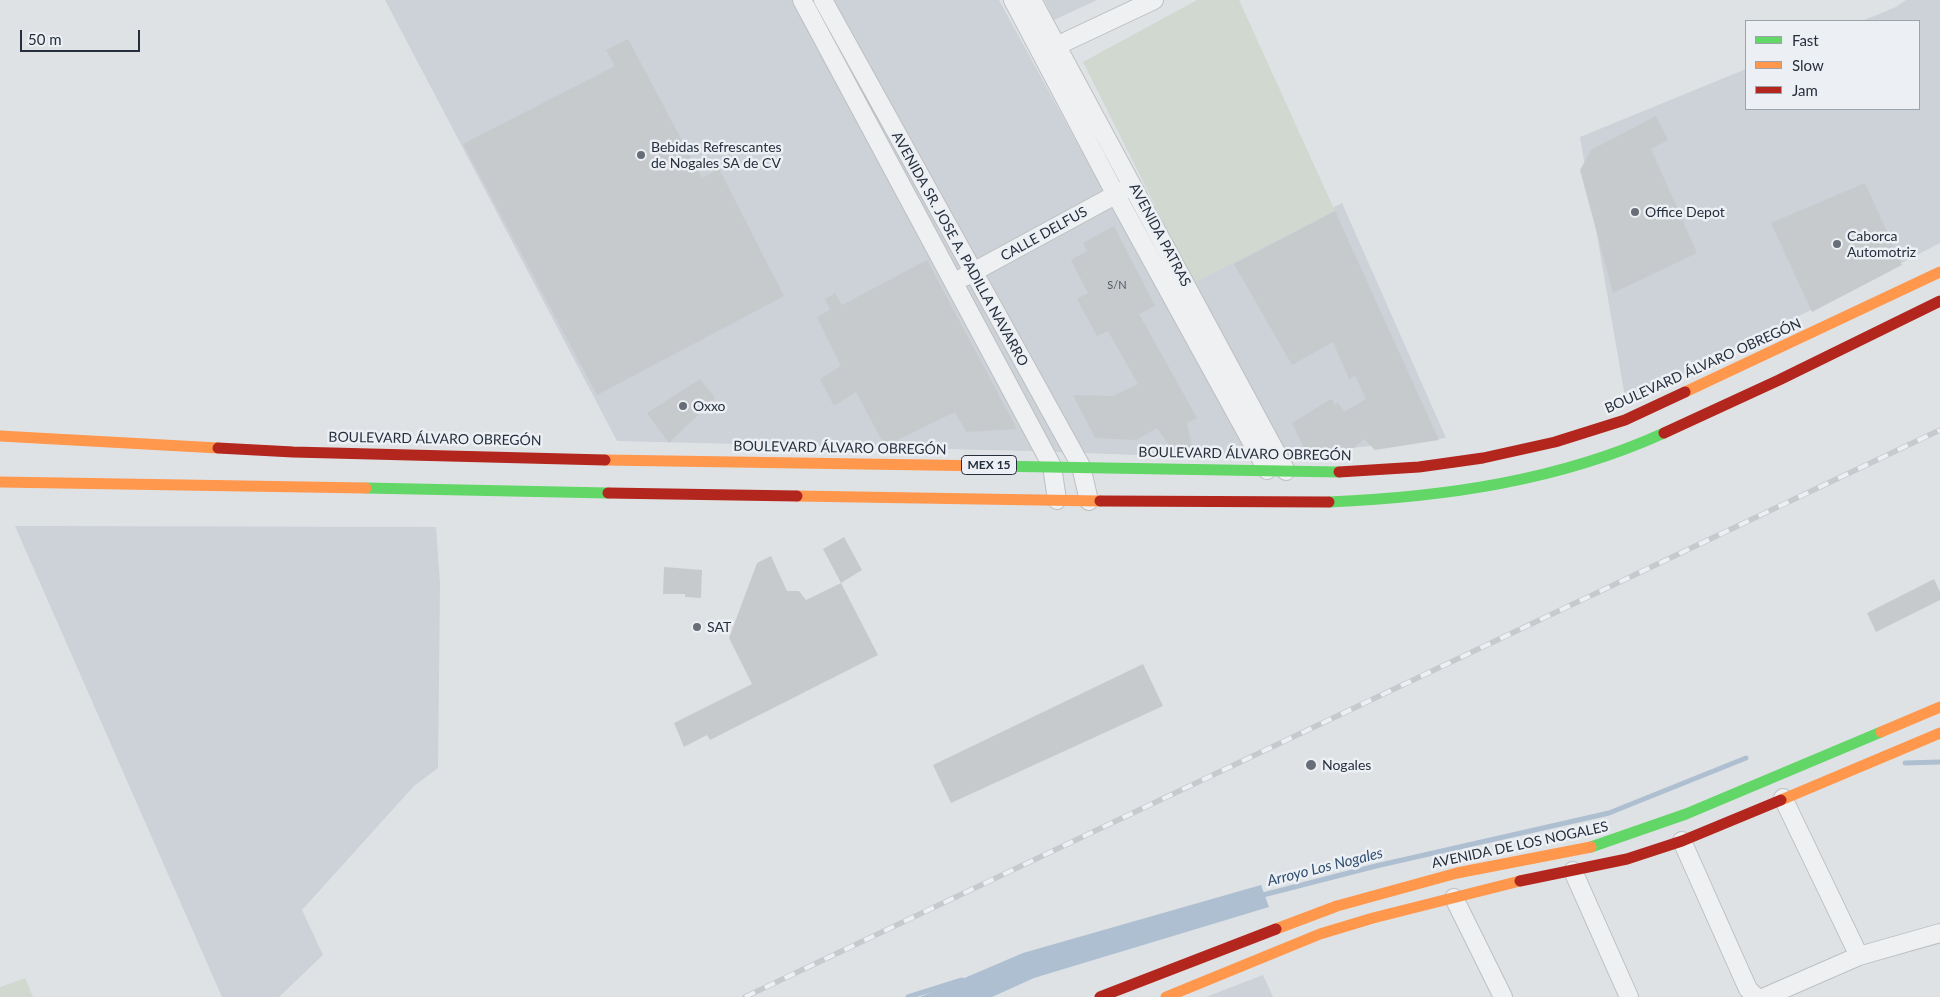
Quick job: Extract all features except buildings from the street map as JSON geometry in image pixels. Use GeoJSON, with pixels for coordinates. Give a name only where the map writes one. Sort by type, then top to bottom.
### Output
{"type":"FeatureCollection","features":[{"type":"Feature","properties":{"kind":"main road","name":"BOULEVARD ÁLVARO OBREGÓN"},"geometry":{"type":"LineString","coordinates":[[0,436],[293,452],[707,462],[764,461],[1348,472],[1419,467],[1483,458],[1555,442],[1625,420],[1940,272]]}},
{"type":"Feature","properties":{"kind":"main road"},"geometry":{"type":"LineString","coordinates":[[0,482],[1088,501],[1330,502],[1460,492],[1530,478],[1581,465],[1646,440],[1779,380],[1940,301]]}},
{"type":"Feature","properties":{"kind":"main road"},"geometry":{"type":"LineString","coordinates":[[745,473],[764,461],[785,475]]}},
{"type":"Feature","properties":{"kind":"main road"},"geometry":{"type":"LineString","coordinates":[[671,493],[720,483]]}},
{"type":"Feature","properties":{"kind":"main road"},"geometry":{"type":"LineString","coordinates":[[800,483],[842,496]]}},
{"type":"Feature","properties":{"kind":"main road","name":"AVENIDA DE LOS NOGALES"},"geometry":{"type":"LineString","coordinates":[[1100,997],[1270,930],[1346,903],[1456,873],[1578,850],[1627,836],[1704,806],[1940,707]]}},
{"type":"Feature","properties":{"kind":"main road"},"geometry":{"type":"LineString","coordinates":[[1166,997],[1320,934],[1373,918],[1454,898],[1627,859],[1682,841],[1940,733]]}},
{"type":"Feature","properties":{"kind":"street","name":"AVENIDA SR. JOSE A. PADILLA NAVARRO"},"geometry":{"type":"LineString","coordinates":[[802,0],[1052,466],[1058,500]]}},
{"type":"Feature","properties":{"kind":"street","name":"AVENIDA SR. JOSE A. PADILLA NAVARRO"},"geometry":{"type":"LineString","coordinates":[[823,0],[1081,466],[1088,501]]}},
{"type":"Feature","properties":{"kind":"street","name":"AVENIDA PATRAS"},"geometry":{"type":"LineString","coordinates":[[1013,0],[1049,50],[1133,186],[1286,471]]}},
{"type":"Feature","properties":{"kind":"street","name":"AVENIDA PATRAS"},"geometry":{"type":"LineString","coordinates":[[1032,0],[1049,50],[1116,195],[1267,470]]}},
{"type":"Feature","properties":{"kind":"street"},"geometry":{"type":"LineString","coordinates":[[1049,50],[1154,0]]}},
{"type":"Feature","properties":{"kind":"street","name":"CALLE DELFUS"},"geometry":{"type":"LineString","coordinates":[[954,283],[1133,186]]}},
{"type":"Feature","properties":{"kind":"street"},"geometry":{"type":"LineString","coordinates":[[1783,798],[1859,956]]}},
{"type":"Feature","properties":{"kind":"street"},"geometry":{"type":"LineString","coordinates":[[1682,841],[1748,988],[1756,997]]}},
{"type":"Feature","properties":{"kind":"street"},"geometry":{"type":"LineString","coordinates":[[1572,871],[1629,997]]}},
{"type":"Feature","properties":{"kind":"street"},"geometry":{"type":"LineString","coordinates":[[1454,898],[1503,997]]}},
{"type":"Feature","properties":{"kind":"street"},"geometry":{"type":"LineString","coordinates":[[1765,997],[1859,956],[1940,933]]}},
{"type":"Feature","properties":{"kind":"shaded area"},"geometry":{"type":"Polygon","coordinates":[[[385,0],[999,0],[1161,297],[1342,203],[1446,438],[1248,459],[1028,451],[617,441],[385,0]]]}},
{"type":"Feature","properties":{"kind":"shaded area"},"geometry":{"type":"Polygon","coordinates":[[[1044,0],[1097,0],[1054,20],[1044,0]]]}},
{"type":"Feature","properties":{"kind":"shaded area"},"geometry":{"type":"Polygon","coordinates":[[[1197,0],[1239,0],[1335,211],[1194,283],[1083,62],[1197,0]]]}},
{"type":"Feature","properties":{"kind":"shaded area"},"geometry":{"type":"Polygon","coordinates":[[[1906,0],[1940,0],[1940,243],[1654,391],[1625,397],[1580,137],[1745,69],[1745,110],[1920,110],[1920,20],[1864,20],[1896,7],[1906,0]]]}},
{"type":"Feature","properties":{"kind":"shaded area"},"geometry":{"type":"Polygon","coordinates":[[[15,526],[436,527],[440,583],[438,768],[414,786],[302,910],[323,955],[279,997],[222,997],[15,526]]]}},
{"type":"Feature","properties":{"kind":"shaded area"},"geometry":{"type":"Polygon","coordinates":[[[1263,975],[1273,997],[1206,997],[1263,975]]]}},
{"type":"Feature","properties":{"kind":"shaded area"},"geometry":{"type":"Polygon","coordinates":[[[25,978],[33,997],[0,997],[0,987],[25,978]]]}},
{"type":"Feature","properties":{"kind":"water","name":"Arroyo Los Nogales"},"geometry":{"type":"Polygon","coordinates":[[[1261,885],[1269,907],[1034,978],[992,997],[920,997],[1023,953],[1261,885]]]}},
{"type":"Feature","properties":{"kind":"waterway","name":"Arroyo Los Nogales"},"geometry":{"type":"LineString","coordinates":[[1259,896],[1376,866],[1609,813],[1746,758]]}},
{"type":"Feature","properties":{"kind":"waterway","name":"Arroyo Los Nogales"},"geometry":{"type":"LineString","coordinates":[[1905,763],[1940,762]]}},
{"type":"Feature","properties":{"kind":"waterway","name":"Arroyo Los Nogales"},"geometry":{"type":"LineString","coordinates":[[908,997],[962,980]]}},
{"type":"Feature","properties":{"kind":"railway"},"geometry":{"type":"LineString","coordinates":[[745,997],[1940,430]]}},
{"type":"Feature","properties":{"kind":"traffic: fast"},"geometry":{"type":"LineString","coordinates":[[1329,502],[1415,496],[1500,484],[1542,475],[1583,463],[1624,450],[1664,433]]}},
{"type":"Feature","properties":{"kind":"traffic: fast"},"geometry":{"type":"LineString","coordinates":[[991,466],[1339,472]]}},
{"type":"Feature","properties":{"kind":"traffic: fast"},"geometry":{"type":"LineString","coordinates":[[366,488],[608,493]]}},
{"type":"Feature","properties":{"kind":"traffic: fast"},"geometry":{"type":"LineString","coordinates":[[1591,847],[1686,814],[1881,732]]}},
{"type":"Feature","properties":{"kind":"traffic: slow"},"geometry":{"type":"LineString","coordinates":[[1685,392],[1940,272]]}},
{"type":"Feature","properties":{"kind":"traffic: slow"},"geometry":{"type":"LineString","coordinates":[[0,436],[218,448]]}},
{"type":"Feature","properties":{"kind":"traffic: slow"},"geometry":{"type":"LineString","coordinates":[[605,460],[991,466]]}},
{"type":"Feature","properties":{"kind":"traffic: slow"},"geometry":{"type":"LineString","coordinates":[[0,482],[366,488]]}},
{"type":"Feature","properties":{"kind":"traffic: slow"},"geometry":{"type":"LineString","coordinates":[[797,496],[1100,501]]}},
{"type":"Feature","properties":{"kind":"traffic: slow"},"geometry":{"type":"LineString","coordinates":[[1881,732],[1940,707]]}},
{"type":"Feature","properties":{"kind":"traffic: slow"},"geometry":{"type":"LineString","coordinates":[[1781,800],[1940,733]]}},
{"type":"Feature","properties":{"kind":"traffic: slow"},"geometry":{"type":"LineString","coordinates":[[1276,929],[1337,906],[1457,873],[1591,847]]}},
{"type":"Feature","properties":{"kind":"traffic: slow"},"geometry":{"type":"LineString","coordinates":[[1166,997],[1320,934],[1373,918],[1520,881]]}},
{"type":"Feature","properties":{"kind":"traffic: jam"},"geometry":{"type":"LineString","coordinates":[[1664,433],[1779,380],[1940,301]]}},
{"type":"Feature","properties":{"kind":"traffic: jam"},"geometry":{"type":"LineString","coordinates":[[1339,472],[1419,467],[1483,458],[1555,442],[1625,420],[1685,392]]}},
{"type":"Feature","properties":{"kind":"traffic: jam"},"geometry":{"type":"LineString","coordinates":[[218,448],[293,452],[605,460]]}},
{"type":"Feature","properties":{"kind":"traffic: jam"},"geometry":{"type":"LineString","coordinates":[[608,493],[797,496]]}},
{"type":"Feature","properties":{"kind":"traffic: jam"},"geometry":{"type":"LineString","coordinates":[[1100,501],[1329,502]]}},
{"type":"Feature","properties":{"kind":"traffic: jam"},"geometry":{"type":"LineString","coordinates":[[1520,881],[1627,859],[1682,841],[1781,800]]}},
{"type":"Feature","properties":{"kind":"traffic: jam"},"geometry":{"type":"LineString","coordinates":[[1100,997],[1276,929]]}},
{"type":"Feature","properties":{"kind":"place","name":"Bebidas Refrescantes de Nogales SA de CV"},"geometry":{"type":"Point","coordinates":[641,155]}},
{"type":"Feature","properties":{"kind":"place","name":"Office Depot"},"geometry":{"type":"Point","coordinates":[1635,212]}},
{"type":"Feature","properties":{"kind":"place","name":"Caborca Automotriz"},"geometry":{"type":"Point","coordinates":[1837,244]}},
{"type":"Feature","properties":{"kind":"place","name":"Oxxo"},"geometry":{"type":"Point","coordinates":[683,406]}},
{"type":"Feature","properties":{"kind":"place","name":"SAT"},"geometry":{"type":"Point","coordinates":[697,627]}},
{"type":"Feature","properties":{"kind":"place","name":"Nogales"},"geometry":{"type":"Point","coordinates":[1311,765]}}]}
